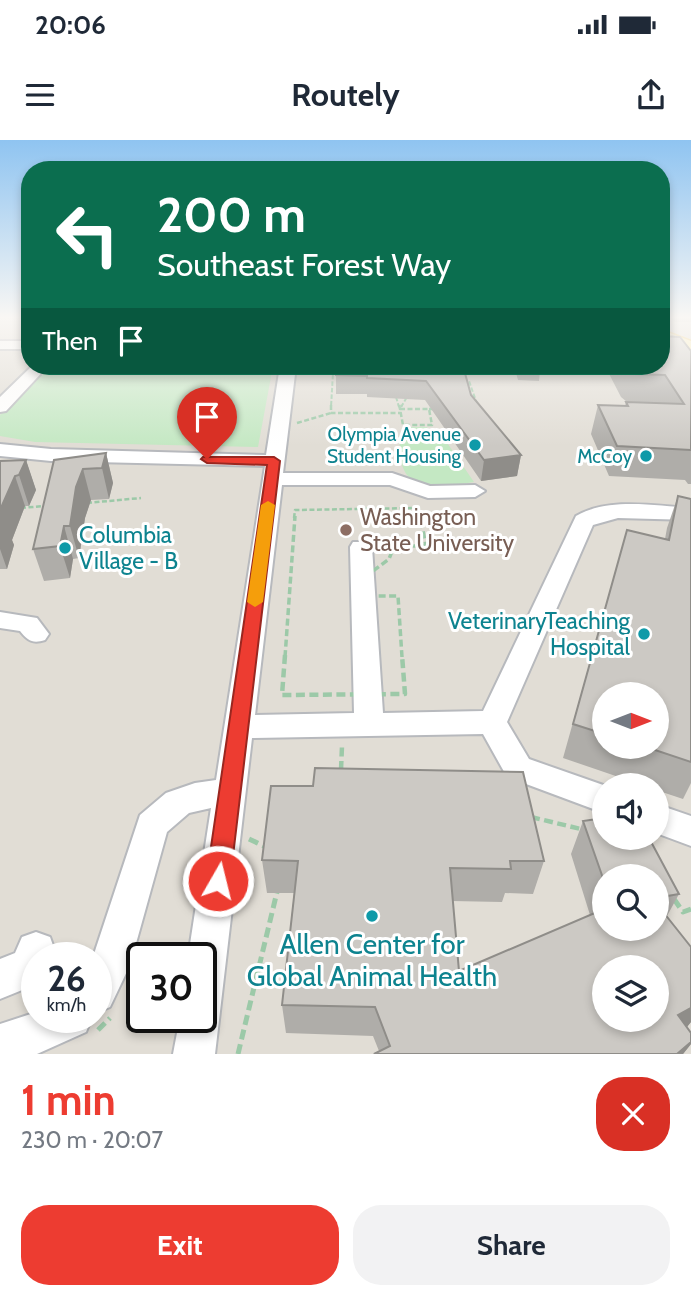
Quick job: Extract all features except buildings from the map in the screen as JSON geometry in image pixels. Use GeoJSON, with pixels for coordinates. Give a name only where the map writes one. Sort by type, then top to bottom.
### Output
{"type":"FeatureCollection","features":[{"type":"Feature","properties":{"kind":"street"},"geometry":{"type":"LineString","coordinates":[[0,407],[31,375]]}},
{"type":"Feature","properties":{"kind":"street"},"geometry":{"type":"LineString","coordinates":[[209,942],[287,375]]}},
{"type":"Feature","properties":{"kind":"street"},"geometry":{"type":"LineString","coordinates":[[0,450],[392,479],[428,492],[475,491]]}},
{"type":"Feature","properties":{"kind":"street"},"geometry":{"type":"LineString","coordinates":[[492,722],[583,522],[590,515],[606,513],[691,514]]}},
{"type":"Feature","properties":{"kind":"street"},"geometry":{"type":"LineString","coordinates":[[361,547],[369,726]]}},
{"type":"Feature","properties":{"kind":"street"},"geometry":{"type":"LineString","coordinates":[[0,620],[28,624],[36,634]]}},
{"type":"Feature","properties":{"kind":"street"},"geometry":{"type":"LineString","coordinates":[[239,727],[492,722]]}},
{"type":"Feature","properties":{"kind":"street"},"geometry":{"type":"LineString","coordinates":[[492,722],[518,768],[592,795]]}},
{"type":"Feature","properties":{"kind":"street"},"geometry":{"type":"LineString","coordinates":[[112,958],[152,825],[164,809],[174,802],[201,795],[229,793]]}},
{"type":"Feature","properties":{"kind":"street"},"geometry":{"type":"LineString","coordinates":[[669,823],[691,831]]}},
{"type":"Feature","properties":{"kind":"street"},"geometry":{"type":"LineString","coordinates":[[0,979],[21,971]]}},
{"type":"Feature","properties":{"kind":"street"},"geometry":{"type":"LineString","coordinates":[[0,1045],[37,1033]]}},
{"type":"Feature","properties":{"kind":"street"},"geometry":{"type":"LineString","coordinates":[[194,1054],[197,1033]]}},
{"type":"Feature","properties":{"kind":"path"},"geometry":{"type":"LineString","coordinates":[[331,413],[333,375]]}},
{"type":"Feature","properties":{"kind":"path"},"geometry":{"type":"LineString","coordinates":[[454,380],[469,381],[479,409]]}},
{"type":"Feature","properties":{"kind":"path"},"geometry":{"type":"LineString","coordinates":[[396,388],[403,425],[432,425],[429,409]]}},
{"type":"Feature","properties":{"kind":"path"},"geometry":{"type":"LineString","coordinates":[[400,411],[407,399],[405,388]]}},
{"type":"Feature","properties":{"kind":"path"},"geometry":{"type":"LineString","coordinates":[[397,399],[407,399]]}},
{"type":"Feature","properties":{"kind":"path"},"geometry":{"type":"LineString","coordinates":[[294,424],[331,413],[441,409]]}},
{"type":"Feature","properties":{"kind":"path"},"geometry":{"type":"LineString","coordinates":[[80,503],[141,498]]}},
{"type":"Feature","properties":{"kind":"path"},"geometry":{"type":"LineString","coordinates":[[11,509],[46,506]]}},
{"type":"Feature","properties":{"kind":"path"},"geometry":{"type":"LineString","coordinates":[[341,775],[342,741]]}},
{"type":"Feature","properties":{"kind":"path"},"geometry":{"type":"LineString","coordinates":[[525,815],[592,832]]}},
{"type":"Feature","properties":{"kind":"path"},"geometry":{"type":"LineString","coordinates":[[239,835],[273,850]]}},
{"type":"Feature","properties":{"kind":"path"},"geometry":{"type":"LineString","coordinates":[[238,1054],[280,882]]}},
{"type":"Feature","properties":{"kind":"path"},"geometry":{"type":"LineString","coordinates":[[669,893],[683,912],[691,909]]}},
{"type":"Feature","properties":{"kind":"shaded area","name":"Washington State University"},"geometry":{"type":"Polygon","coordinates":[[[0,361],[21,361],[21,375],[670,375],[670,361],[691,361],[691,1054],[0,1054],[0,361]]]}},
{"type":"Feature","properties":{"kind":"green space"},"geometry":{"type":"Polygon","coordinates":[[[38,375],[271,375],[258,447],[35,442],[0,436],[0,415],[38,375]]]}},
{"type":"Feature","properties":{"kind":"green space"},"geometry":{"type":"Polygon","coordinates":[[[409,427],[427,427],[428,432],[439,431],[474,482],[436,486],[416,482],[409,477],[401,462],[399,436],[410,434],[409,427]]]}},
{"type":"Feature","properties":{"kind":"slow traffic"},"geometry":{"type":"LineString","coordinates":[[255,602],[268,505]]}},
{"type":"Feature","properties":{"kind":"place","name":"Olympia Avenue Student Housing"},"geometry":{"type":"Point","coordinates":[475,445]}},
{"type":"Feature","properties":{"kind":"place","name":"McCoy"},"geometry":{"type":"Point","coordinates":[646,456]}},
{"type":"Feature","properties":{"kind":"place","name":"Washington State University"},"geometry":{"type":"Point","coordinates":[346,530]}},
{"type":"Feature","properties":{"kind":"place","name":"Columbia Village - B"},"geometry":{"type":"Point","coordinates":[65,548]}},
{"type":"Feature","properties":{"kind":"place","name":"VeterinaryTeaching Hospital"},"geometry":{"type":"Point","coordinates":[644,634]}},
{"type":"Feature","properties":{"kind":"place","name":"Allen Center for Global Animal Health"},"geometry":{"type":"Point","coordinates":[372,916]}},
{"type":"Feature","properties":{"kind":"route"},"geometry":{"type":"LineString","coordinates":[[207,459],[274,461],[218,881]]}}]}
